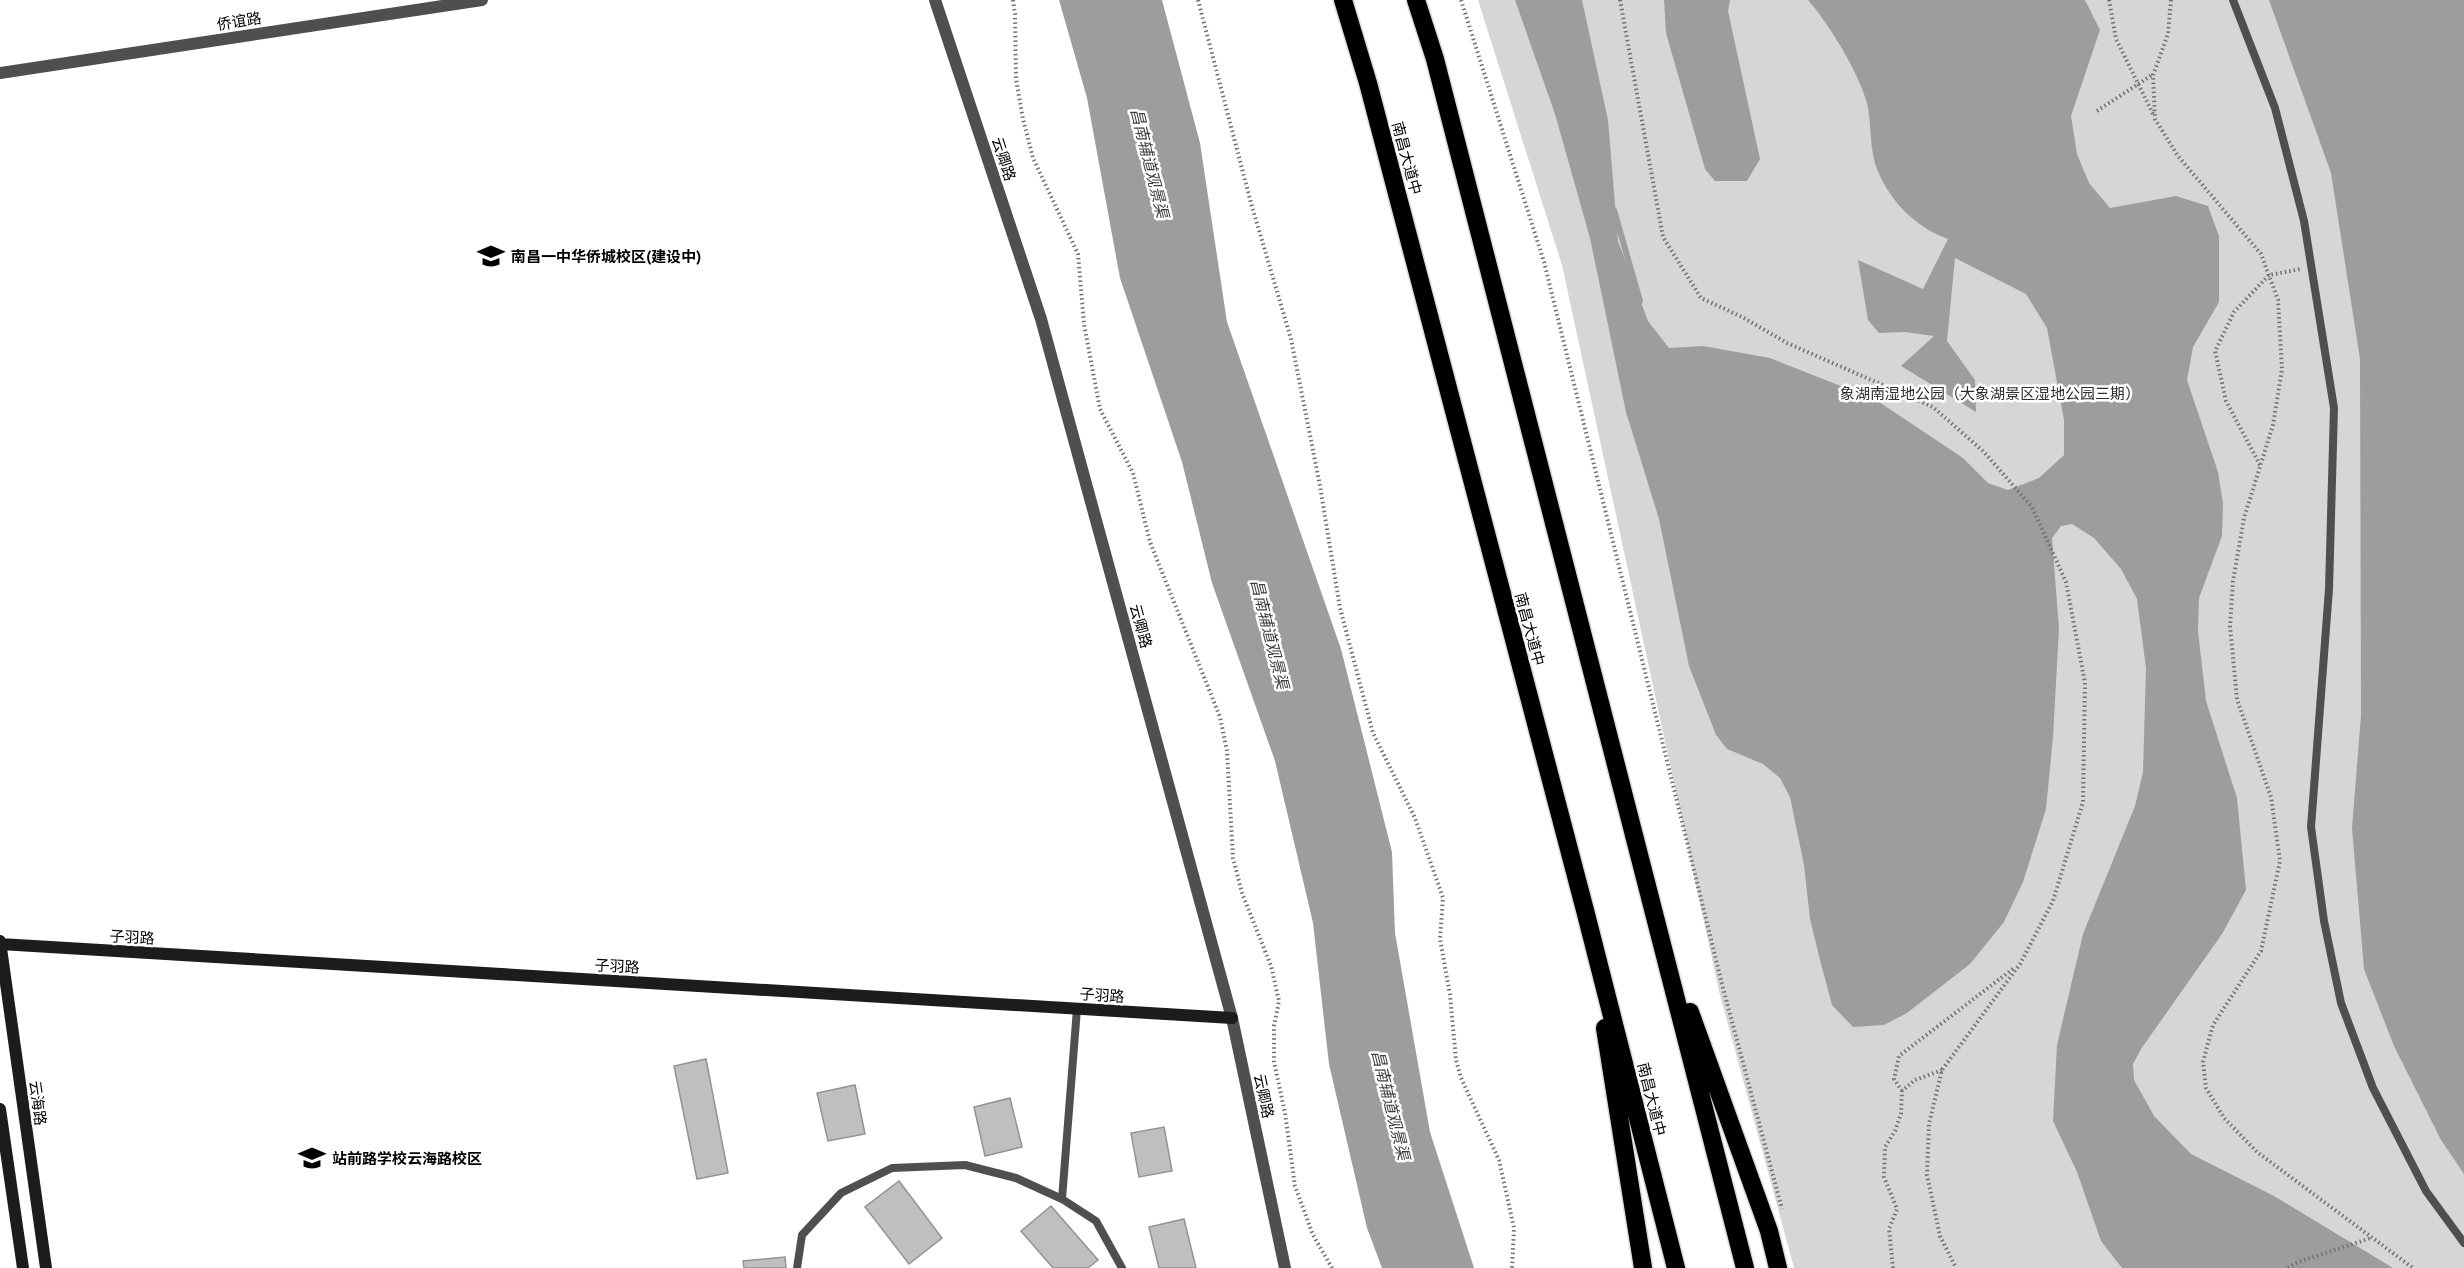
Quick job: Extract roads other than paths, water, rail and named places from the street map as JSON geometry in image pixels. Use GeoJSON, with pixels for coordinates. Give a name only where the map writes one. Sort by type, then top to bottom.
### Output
{"type":"FeatureCollection","features":[{"type":"Feature","properties":{"kind":"highway","name":"南昌大道中"},"geometry":{"type":"LineString","coordinates":[[1343,0],[1368,84],[1586,914],[1676,1268]]}},
{"type":"Feature","properties":{"kind":"highway"},"geometry":{"type":"LineString","coordinates":[[1416,0],[1435,59],[1745,1268]]}},
{"type":"Feature","properties":{"kind":"highway"},"geometry":{"type":"LineString","coordinates":[[1586,914],[1643,1268]]}},
{"type":"Feature","properties":{"kind":"highway"},"geometry":{"type":"LineString","coordinates":[[1654,914],[1770,1231],[1778,1268]]}},
{"type":"Feature","properties":{"kind":"street","name":"侨谊路"},"geometry":{"type":"LineString","coordinates":[[0,73],[482,0]]}},
{"type":"Feature","properties":{"kind":"street","name":"云卿路"},"geometry":{"type":"LineString","coordinates":[[935,0],[1041,319],[1232,1018],[1285,1268]]}},
{"type":"Feature","properties":{"kind":"street","name":"子羽路"},"geometry":{"type":"LineString","coordinates":[[0,943],[1232,1018]]}},
{"type":"Feature","properties":{"kind":"street","name":"云海路"},"geometry":{"type":"LineString","coordinates":[[0,943],[46,1268]]}},
{"type":"Feature","properties":{"kind":"street"},"geometry":{"type":"LineString","coordinates":[[0,1109],[23,1268]]}},
{"type":"Feature","properties":{"kind":"lane"},"geometry":{"type":"LineString","coordinates":[[2233,0],[2275,108],[2304,221],[2334,408],[2329,589],[2312,827],[2324,921],[2341,1003],[2373,1088],[2426,1191],[2464,1243]]}},
{"type":"Feature","properties":{"kind":"lane"},"geometry":{"type":"LineString","coordinates":[[1062,1199],[1077,1009]]}},
{"type":"Feature","properties":{"kind":"lane"},"geometry":{"type":"LineString","coordinates":[[797,1268],[802,1235],[842,1193],[892,1168],[965,1165],[1016,1178],[1062,1199],[1096,1221],[1122,1268]]}},
{"type":"Feature","properties":{"kind":"water","name":"昌南辅道观景渠"},"geometry":{"type":"Polygon","coordinates":[[[1059,0],[1162,0],[1200,143],[1227,322],[1341,649],[1392,852],[1395,933],[1430,1132],[1474,1268],[1382,1268],[1367,1228],[1329,1064],[1313,923],[1275,761],[1212,583],[1182,462],[1120,278],[1087,98],[1059,0]]]}},
{"type":"Feature","properties":{"kind":"water"},"geometry":{"type":"Polygon","coordinates":[[[1515,0],[1582,0],[1608,120],[1618,241],[1648,321],[1669,348],[1703,346],[1770,358],[1876,400],[1963,458],[1988,483],[2008,490],[2039,478],[2064,455],[2064,420],[2047,328],[2026,294],[1955,258],[1947,341],[1975,380],[1976,412],[1901,366],[1934,336],[1905,332],[1879,333],[1868,320],[1858,260],[1923,289],[1948,239],[1926,228],[1906,213],[1883,183],[1873,155],[1869,111],[1863,91],[1842,49],[1808,0],[2085,0],[2100,30],[2071,116],[2077,154],[2089,183],[2110,208],[2176,196],[2208,206],[2219,236],[2219,302],[2193,347],[2187,380],[2218,472],[2223,503],[2222,536],[2199,598],[2198,631],[2206,701],[2237,798],[2246,890],[2222,934],[2141,1049],[2133,1064],[2134,1080],[2154,1116],[2191,1154],[2274,1196],[2393,1268],[2122,1268],[2101,1241],[2077,1172],[2053,1121],[2057,1045],[2083,934],[2135,806],[2143,772],[2146,668],[2137,599],[2121,569],[2094,538],[2072,524],[2061,526],[2052,538],[2059,629],[2046,809],[2023,882],[2004,922],[1970,964],[1907,1013],[1884,1025],[1853,1027],[1832,1005],[1810,919],[1804,865],[1790,797],[1780,778],[1763,764],[1727,749],[1716,735],[1689,666],[1659,519],[1626,412],[1590,238],[1555,114],[1515,0]]]}},
{"type":"Feature","properties":{"kind":"water"},"geometry":{"type":"Polygon","coordinates":[[[1664,0],[1730,0],[1728,11],[1760,159],[1747,181],[1715,181],[1705,169],[1666,33],[1664,0]]]}},
{"type":"Feature","properties":{"kind":"water"},"geometry":{"type":"Polygon","coordinates":[[[2269,0],[2464,0],[2464,1174],[2441,1140],[2394,1046],[2364,969],[2352,828],[2361,715],[2360,359],[2331,173],[2269,0]]]}},
{"type":"Feature","properties":{"kind":"waterway"},"geometry":{"type":"LineString","coordinates":[[1614,210],[1640,301]]}},
{"type":"Feature","properties":{"kind":"place","name":"南昌一中华侨城校区(建设中)"},"geometry":{"type":"Point","coordinates":[491,256]}},
{"type":"Feature","properties":{"kind":"place","name":"站前路学校云海路校区"},"geometry":{"type":"Point","coordinates":[312,1158]}},
{"type":"Feature","properties":{"kind":"park label","name":"象湖南湿地公园（大象湖景区湿地公园三期）"},"geometry":{"type":"Point","coordinates":[1990,393]}}]}
